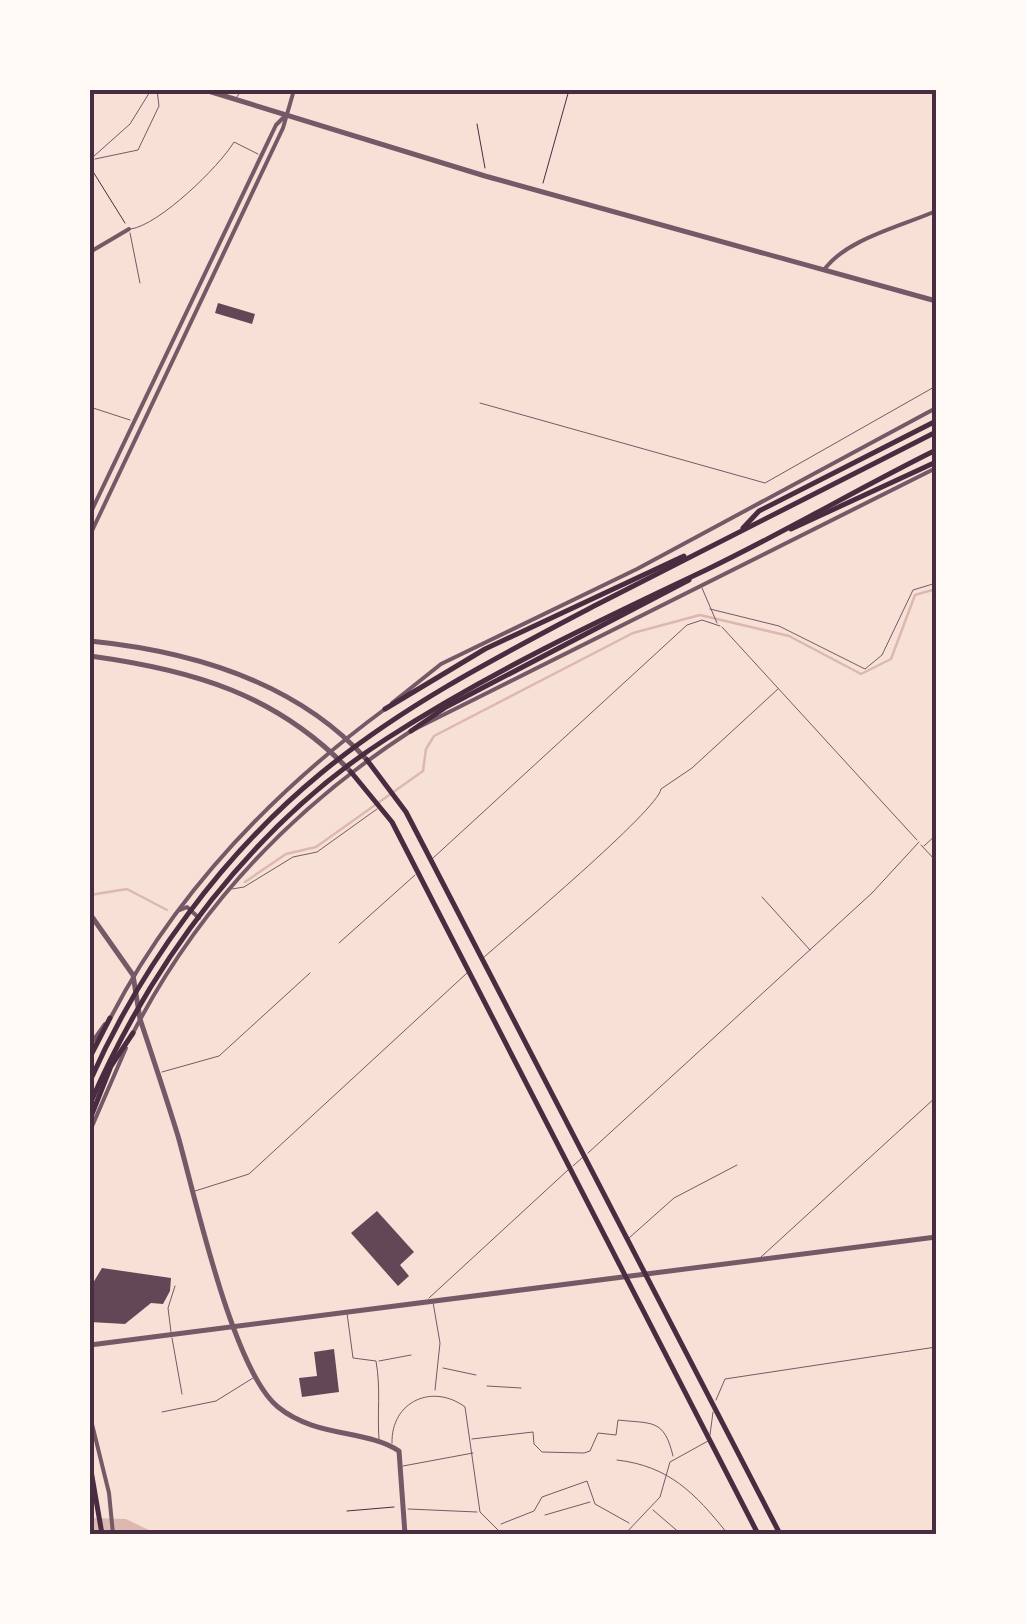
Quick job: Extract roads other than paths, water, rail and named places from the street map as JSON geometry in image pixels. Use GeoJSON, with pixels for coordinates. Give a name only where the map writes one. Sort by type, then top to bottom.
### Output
{"type":"FeatureCollection","features":[{"type":"Feature","properties":{"kind":"main road"},"geometry":{"type":"LineString","coordinates":[[740,532],[758,510],[936,421]]}},
{"type":"Feature","properties":{"kind":"main road"},"geometry":{"type":"LineString","coordinates":[[90,1081],[123,1017],[187,916],[266,826],[320,774],[509,650],[936,432]]}},
{"type":"Feature","properties":{"kind":"main road"},"geometry":{"type":"LineString","coordinates":[[770,538],[936,450]]}},
{"type":"Feature","properties":{"kind":"main road"},"geometry":{"type":"LineString","coordinates":[[90,1104],[129,1023],[197,918],[270,835],[384,740],[509,666],[770,538],[936,465]]}},
{"type":"Feature","properties":{"kind":"main road"},"geometry":{"type":"LineString","coordinates":[[385,709],[485,649],[655,566],[701,550]]}},
{"type":"Feature","properties":{"kind":"main road"},"geometry":{"type":"LineString","coordinates":[[412,732],[446,707],[708,568]]}},
{"type":"Feature","properties":{"kind":"main road"},"geometry":{"type":"LineString","coordinates":[[367,760],[406,812],[780,1534]]}},
{"type":"Feature","properties":{"kind":"main road"},"geometry":{"type":"LineString","coordinates":[[351,772],[380,807],[418,872],[758,1534]]}},
{"type":"Feature","properties":{"kind":"main road"},"geometry":{"type":"LineString","coordinates":[[90,1056],[110,1018]]}},
{"type":"Feature","properties":{"kind":"main road"},"geometry":{"type":"LineString","coordinates":[[90,1120],[111,1066],[133,1034]]}},
{"type":"Feature","properties":{"kind":"main road"},"geometry":{"type":"LineString","coordinates":[[90,1465],[102,1534]]}},
{"type":"Feature","properties":{"kind":"street"},"geometry":{"type":"LineString","coordinates":[[205,90],[485,176],[936,301]]}},
{"type":"Feature","properties":{"kind":"street"},"geometry":{"type":"LineString","coordinates":[[90,535],[275,145],[294,90]]}},
{"type":"Feature","properties":{"kind":"street"},"geometry":{"type":"LineString","coordinates":[[90,514],[284,117]]}},
{"type":"Feature","properties":{"kind":"street"},"geometry":{"type":"LineString","coordinates":[[824,270],[832,259],[851,248],[936,211]]}},
{"type":"Feature","properties":{"kind":"street"},"geometry":{"type":"LineString","coordinates":[[90,252],[129,229]]}},
{"type":"Feature","properties":{"kind":"street"},"geometry":{"type":"LineString","coordinates":[[90,1046],[178,911],[265,811],[330,751],[441,664],[638,569],[936,408]]}},
{"type":"Feature","properties":{"kind":"street"},"geometry":{"type":"LineString","coordinates":[[90,1131],[140,1019],[197,927],[304,810],[351,772],[412,732],[936,465]]}},
{"type":"Feature","properties":{"kind":"street"},"geometry":{"type":"LineString","coordinates":[[90,638],[170,652],[230,670],[279,694],[367,760]]}},
{"type":"Feature","properties":{"kind":"street"},"geometry":{"type":"LineString","coordinates":[[90,656],[177,670],[222,684],[283,716],[351,772]]}},
{"type":"Feature","properties":{"kind":"street"},"geometry":{"type":"LineString","coordinates":[[178,911],[187,907],[197,912],[197,927]]}},
{"type":"Feature","properties":{"kind":"street"},"geometry":{"type":"LineString","coordinates":[[90,914],[133,975],[140,1019],[192,1192],[234,1324],[256,1376],[277,1407],[290,1414],[331,1433],[379,1440],[399,1451],[405,1534]]}},
{"type":"Feature","properties":{"kind":"street"},"geometry":{"type":"LineString","coordinates":[[90,1345],[936,1237]]}},
{"type":"Feature","properties":{"kind":"street"},"geometry":{"type":"LineString","coordinates":[[90,1416],[108,1492],[113,1534]]}},
{"type":"Feature","properties":{"kind":"lane"},"geometry":{"type":"LineString","coordinates":[[90,163],[137,115],[151,90]]}},
{"type":"Feature","properties":{"kind":"lane"},"geometry":{"type":"LineString","coordinates":[[90,163],[138,150],[159,106],[158,90]]}},
{"type":"Feature","properties":{"kind":"lane"},"geometry":{"type":"LineString","coordinates":[[235,100],[242,90]]}},
{"type":"Feature","properties":{"kind":"lane"},"geometry":{"type":"LineString","coordinates":[[140,284],[129,229],[144,226],[212,172],[234,142],[262,156]]}},
{"type":"Feature","properties":{"kind":"lane"},"geometry":{"type":"LineString","coordinates":[[480,403],[765,484],[936,386]]}},
{"type":"Feature","properties":{"kind":"lane"},"geometry":{"type":"LineString","coordinates":[[90,407],[134,422],[143,419]]}},
{"type":"Feature","properties":{"kind":"lane"},"geometry":{"type":"LineString","coordinates":[[709,609],[780,626],[865,668],[882,655],[914,590],[936,583]]}},
{"type":"Feature","properties":{"kind":"lane"},"geometry":{"type":"LineString","coordinates":[[701,584],[709,609],[720,626],[936,861]]}},
{"type":"Feature","properties":{"kind":"lane"},"geometry":{"type":"LineString","coordinates":[[430,860],[687,625],[702,620],[720,626]]}},
{"type":"Feature","properties":{"kind":"lane"},"geometry":{"type":"LineString","coordinates":[[481,960],[660,798],[661,789],[692,768],[778,688]]}},
{"type":"Feature","properties":{"kind":"lane"},"geometry":{"type":"LineString","coordinates":[[229,888],[244,887],[293,857],[317,852],[380,807]]}},
{"type":"Feature","properties":{"kind":"lane"},"geometry":{"type":"LineString","coordinates":[[923,847],[936,835]]}},
{"type":"Feature","properties":{"kind":"lane"},"geometry":{"type":"LineString","coordinates":[[435,1394],[440,1344],[430,1300],[810,950],[919,842]]}},
{"type":"Feature","properties":{"kind":"lane"},"geometry":{"type":"LineString","coordinates":[[339,943],[418,872]]}},
{"type":"Feature","properties":{"kind":"lane"},"geometry":{"type":"LineString","coordinates":[[762,896],[810,950]]}},
{"type":"Feature","properties":{"kind":"lane"},"geometry":{"type":"LineString","coordinates":[[192,1192],[249,1174],[469,971]]}},
{"type":"Feature","properties":{"kind":"lane"},"geometry":{"type":"LineString","coordinates":[[158,1073],[218,1056],[310,973]]}},
{"type":"Feature","properties":{"kind":"lane"},"geometry":{"type":"LineString","coordinates":[[758,1259],[936,1097]]}},
{"type":"Feature","properties":{"kind":"lane"},"geometry":{"type":"LineString","coordinates":[[628,1239],[674,1198],[737,1165]]}},
{"type":"Feature","properties":{"kind":"lane"},"geometry":{"type":"LineString","coordinates":[[175,1286],[168,1308],[182,1394]]}},
{"type":"Feature","properties":{"kind":"lane"},"geometry":{"type":"LineString","coordinates":[[346,1310],[353,1358],[376,1361],[411,1355]]}},
{"type":"Feature","properties":{"kind":"lane"},"geometry":{"type":"LineString","coordinates":[[608,1534],[626,1533],[660,1497],[666,1472],[674,1459],[709,1440],[714,1408],[726,1379],[936,1347]]}},
{"type":"Feature","properties":{"kind":"lane"},"geometry":{"type":"LineString","coordinates":[[376,1361],[382,1392],[377,1413],[379,1440]]}},
{"type":"Feature","properties":{"kind":"lane"},"geometry":{"type":"LineString","coordinates":[[440,1367],[476,1375]]}},
{"type":"Feature","properties":{"kind":"lane"},"geometry":{"type":"LineString","coordinates":[[162,1412],[216,1401],[256,1376]]}},
{"type":"Feature","properties":{"kind":"lane"},"geometry":{"type":"LineString","coordinates":[[487,1386],[521,1388]]}},
{"type":"Feature","properties":{"kind":"lane"},"geometry":{"type":"LineString","coordinates":[[392,1446],[392,1434],[410,1401],[435,1394],[465,1407],[480,1512]]}},
{"type":"Feature","properties":{"kind":"lane"},"geometry":{"type":"LineString","coordinates":[[472,1440],[533,1432],[534,1444],[542,1452],[584,1453],[590,1451],[598,1433],[616,1435],[618,1420],[658,1425],[668,1435],[674,1459]]}},
{"type":"Feature","properties":{"kind":"lane"},"geometry":{"type":"LineString","coordinates":[[403,1466],[473,1452]]}},
{"type":"Feature","properties":{"kind":"lane"},"geometry":{"type":"LineString","coordinates":[[617,1460],[666,1472],[687,1487],[728,1533]]}},
{"type":"Feature","properties":{"kind":"lane"},"geometry":{"type":"LineString","coordinates":[[498,1525],[534,1511],[542,1497],[587,1481],[593,1500],[631,1525]]}},
{"type":"Feature","properties":{"kind":"lane"},"geometry":{"type":"LineString","coordinates":[[545,1516],[593,1500]]}},
{"type":"Feature","properties":{"kind":"lane"},"geometry":{"type":"LineString","coordinates":[[405,1508],[480,1512],[498,1525],[502,1534]]}},
{"type":"Feature","properties":{"kind":"lane"},"geometry":{"type":"LineString","coordinates":[[650,1508],[681,1534]]}},
{"type":"Feature","properties":{"kind":"waterway"},"geometry":{"type":"LineString","coordinates":[[245,882],[286,854],[316,847],[423,771],[426,749],[434,736],[633,633],[700,615],[789,636],[861,674],[891,659],[915,595],[936,589]]}},
{"type":"Feature","properties":{"kind":"waterway"},"geometry":{"type":"LineString","coordinates":[[90,895],[127,889],[167,910]]}}]}
